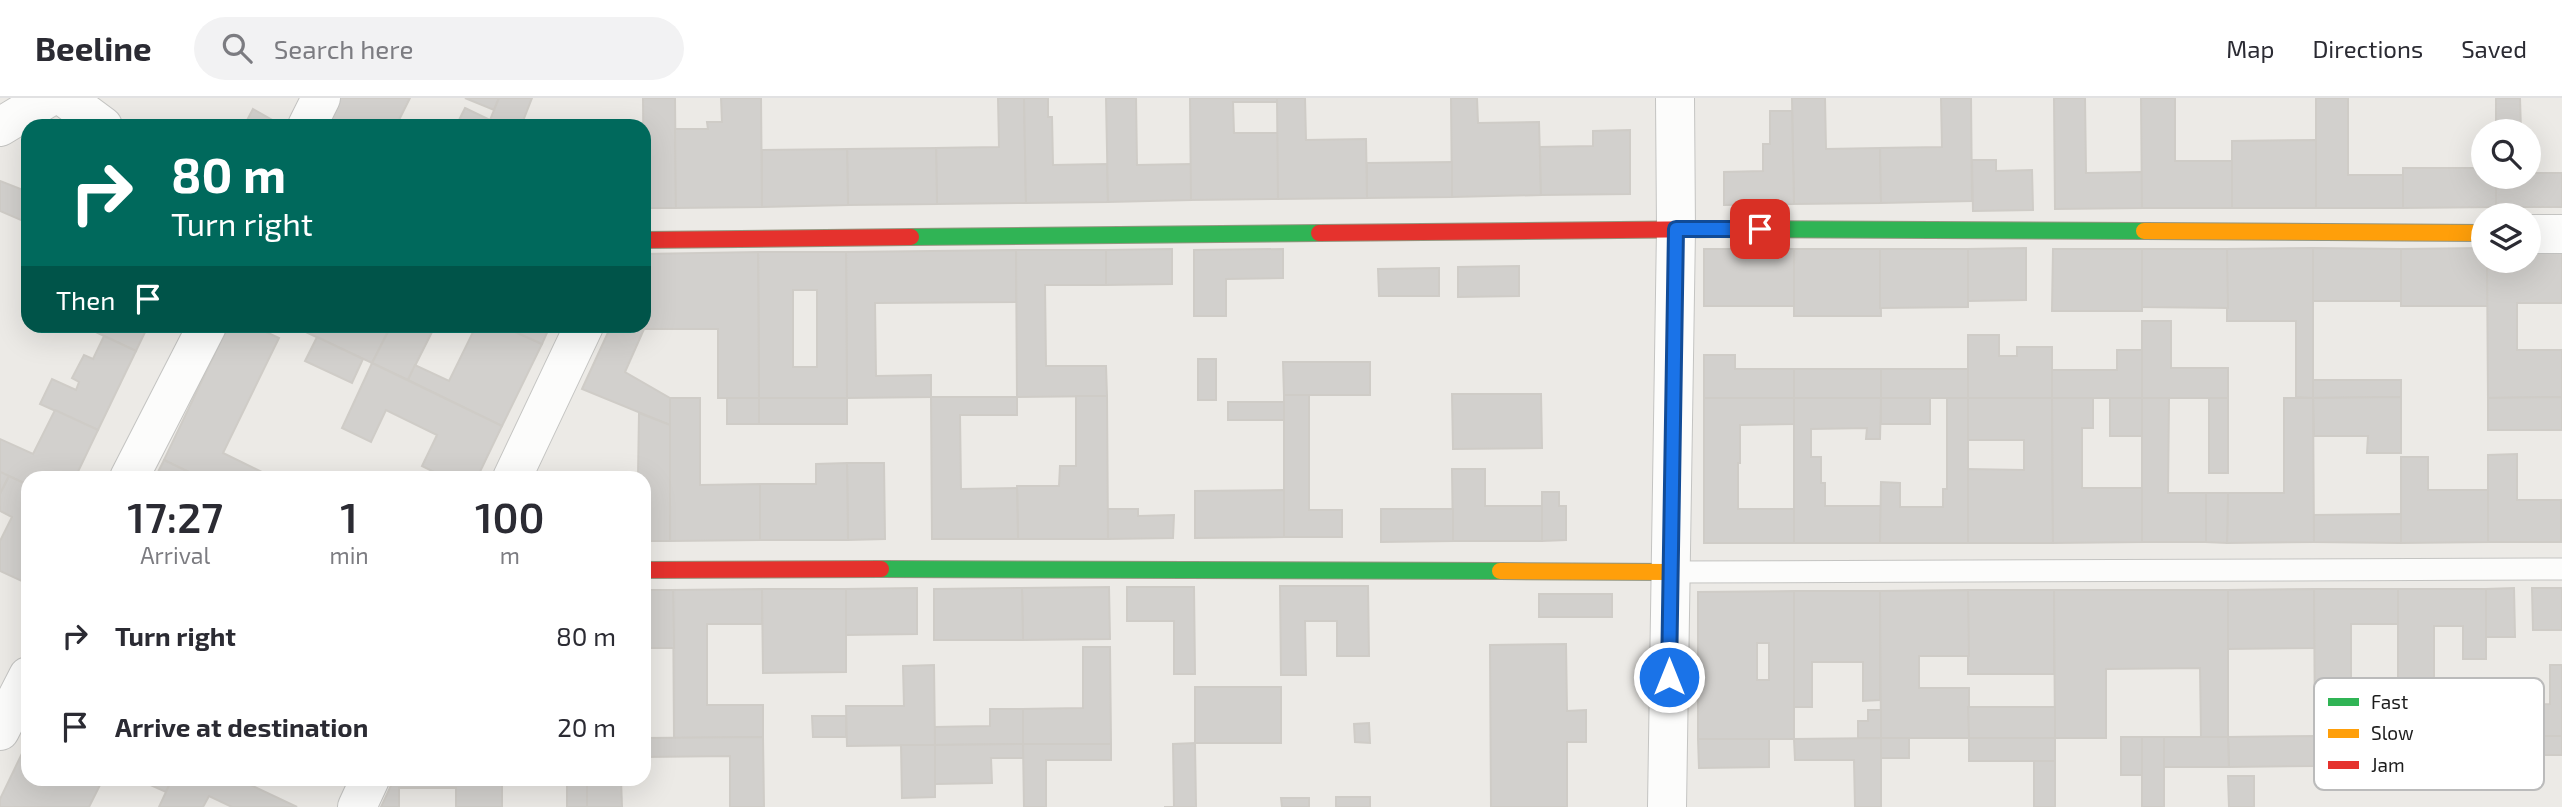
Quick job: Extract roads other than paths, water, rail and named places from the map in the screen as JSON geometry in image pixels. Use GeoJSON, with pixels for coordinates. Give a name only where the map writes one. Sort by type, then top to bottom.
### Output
{"type":"FeatureCollection","features":[{"type":"Feature","properties":{"kind":"street"},"geometry":{"type":"LineString","coordinates":[[0,127],[48,98]]}},
{"type":"Feature","properties":{"kind":"street"},"geometry":{"type":"LineString","coordinates":[[310,119],[321,98]]}},
{"type":"Feature","properties":{"kind":"street"},"geometry":{"type":"LineString","coordinates":[[1667,807],[1676,229],[1675,98]]}},
{"type":"Feature","properties":{"kind":"street"},"geometry":{"type":"LineString","coordinates":[[651,240],[1676,229],[2471,233]]}},
{"type":"Feature","properties":{"kind":"street"},"geometry":{"type":"LineString","coordinates":[[2541,234],[2562,234]]}},
{"type":"Feature","properties":{"kind":"street"},"geometry":{"type":"LineString","coordinates":[[134,471],[203,333]]}},
{"type":"Feature","properties":{"kind":"street"},"geometry":{"type":"LineString","coordinates":[[515,471],[581,333]]}},
{"type":"Feature","properties":{"kind":"street"},"geometry":{"type":"LineString","coordinates":[[651,570],[1145,568],[1670,572]]}},
{"type":"Feature","properties":{"kind":"street"},"geometry":{"type":"LineString","coordinates":[[0,731],[21,690]]}},
{"type":"Feature","properties":{"kind":"street"},"geometry":{"type":"LineString","coordinates":[[356,807],[366,786]]}},
{"type":"Feature","properties":{"kind":"lane"},"geometry":{"type":"LineString","coordinates":[[1670,572],[2562,569]]}}]}
